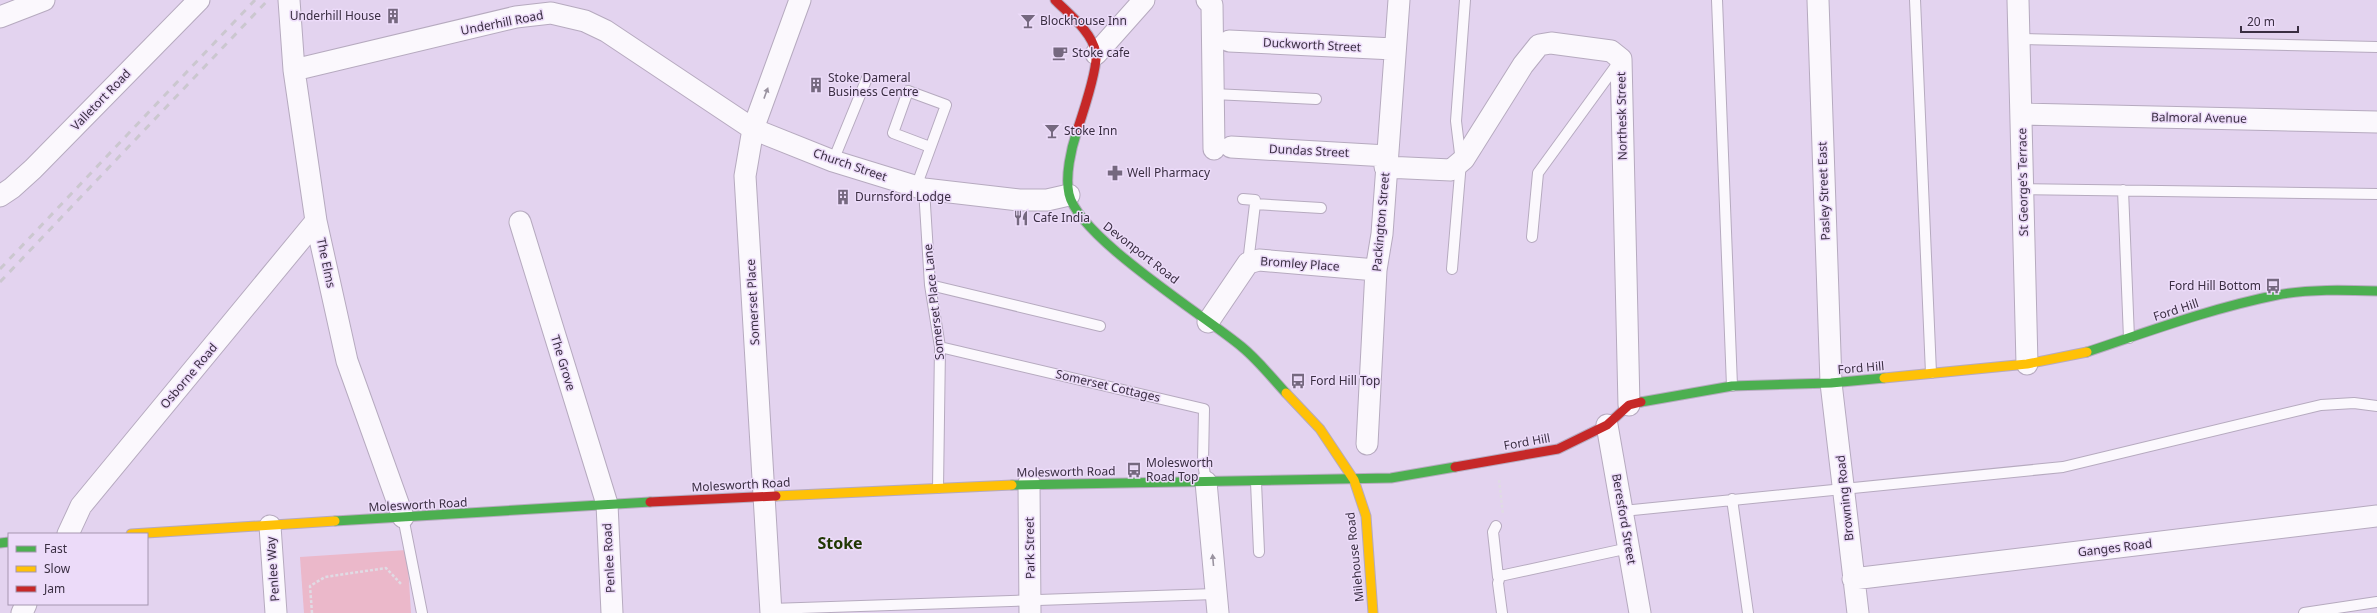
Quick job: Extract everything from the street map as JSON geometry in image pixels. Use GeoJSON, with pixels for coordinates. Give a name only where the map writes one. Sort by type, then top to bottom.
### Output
{"type":"FeatureCollection","features":[{"type":"Feature","properties":{"kind":"street","name":"Valletort Road"},"geometry":{"type":"LineString","coordinates":[[0,196],[12,188],[33,169],[199,0]]}},
{"type":"Feature","properties":{"kind":"street","name":"The Elms"},"geometry":{"type":"LineString","coordinates":[[289,0],[294,70],[316,221],[347,361],[404,517]]}},
{"type":"Feature","properties":{"kind":"street","name":"Somerset Place"},"geometry":{"type":"LineString","coordinates":[[771,611],[745,176],[753,129],[800,0]]}},
{"type":"Feature","properties":{"kind":"street"},"geometry":{"type":"LineString","coordinates":[[1055,0],[1086,32],[1096,54],[1144,0]]}},
{"type":"Feature","properties":{"kind":"street"},"geometry":{"type":"LineString","coordinates":[[1207,0],[1212,5],[1213,94]]}},
{"type":"Feature","properties":{"kind":"street","name":"Packington Street"},"geometry":{"type":"LineString","coordinates":[[1367,444],[1376,270],[1382,234],[1394,49],[1399,0]]}},
{"type":"Feature","properties":{"kind":"street","name":"Pasley Street East"},"geometry":{"type":"LineString","coordinates":[[1818,0],[1831,383]]}},
{"type":"Feature","properties":{"kind":"street","name":"St George's Terrace"},"geometry":{"type":"LineString","coordinates":[[2018,0],[2027,364]]}},
{"type":"Feature","properties":{"kind":"street"},"geometry":{"type":"LineString","coordinates":[[0,17],[34,2]]}},
{"type":"Feature","properties":{"kind":"street","name":"Underhill Road"},"geometry":{"type":"LineString","coordinates":[[294,70],[516,9],[551,13],[585,21],[606,31],[753,129]]}},
{"type":"Feature","properties":{"kind":"street","name":"Duckworth Street"},"geometry":{"type":"LineString","coordinates":[[1230,41],[1394,49]]}},
{"type":"Feature","properties":{"kind":"street","name":"Northesk Street"},"geometry":{"type":"LineString","coordinates":[[1461,162],[1523,65],[1538,45],[1551,44],[1611,51],[1621,60],[1629,405]]}},
{"type":"Feature","properties":{"kind":"street","name":"Devonport Road"},"geometry":{"type":"LineString","coordinates":[[1096,54],[1088,98],[1074,145],[1068,180],[1069,195],[1080,216],[1104,242],[1243,348],[1279,384],[1320,429],[1340,457]]}},
{"type":"Feature","properties":{"kind":"street","name":"Dundas Street"},"geometry":{"type":"LineString","coordinates":[[1213,94],[1223,148],[1386,161]]}},
{"type":"Feature","properties":{"kind":"street","name":"Balmoral Avenue"},"geometry":{"type":"LineString","coordinates":[[2021,114],[2377,122]]}},
{"type":"Feature","properties":{"kind":"street","name":"Church Street"},"geometry":{"type":"LineString","coordinates":[[753,129],[833,161],[920,188],[1019,200],[1047,200],[1069,195]]}},
{"type":"Feature","properties":{"kind":"street"},"geometry":{"type":"LineString","coordinates":[[1386,161],[1451,170],[1461,162]]}},
{"type":"Feature","properties":{"kind":"street","name":"Osborne Road"},"geometry":{"type":"LineString","coordinates":[[68,533],[81,506],[316,221]]}},
{"type":"Feature","properties":{"kind":"street","name":"The Grove"},"geometry":{"type":"LineString","coordinates":[[520,222],[606,504]]}},
{"type":"Feature","properties":{"kind":"street","name":"Bromley Place"},"geometry":{"type":"LineString","coordinates":[[1208,322],[1248,263],[1259,260],[1376,270]]}},
{"type":"Feature","properties":{"kind":"street","name":"Ford Hill"},"geometry":{"type":"LineString","coordinates":[[1354,480],[1391,478],[1558,449],[1607,425],[1629,405],[1691,392],[1732,386],[1831,383],[2027,364],[2083,353],[2206,313],[2278,295],[2337,290],[2377,291]]}},
{"type":"Feature","properties":{"kind":"street","name":"Browning Road"},"geometry":{"type":"LineString","coordinates":[[1831,383],[1858,613]]}},
{"type":"Feature","properties":{"kind":"street","name":"Beresford Street"},"geometry":{"type":"LineString","coordinates":[[1607,425],[1640,613]]}},
{"type":"Feature","properties":{"kind":"street","name":"Milehouse Road"},"geometry":{"type":"LineString","coordinates":[[1340,457],[1354,480],[1366,516],[1373,613]]}},
{"type":"Feature","properties":{"kind":"street","name":"Molesworth Road"},"geometry":{"type":"LineString","coordinates":[[148,533],[606,504],[1029,483],[1354,480]]}},
{"type":"Feature","properties":{"kind":"street"},"geometry":{"type":"LineString","coordinates":[[1206,482],[1217,604]]}},
{"type":"Feature","properties":{"kind":"street","name":"Park Street"},"geometry":{"type":"LineString","coordinates":[[1029,483],[1030,606]]}},
{"type":"Feature","properties":{"kind":"street","name":"Penlee Road"},"geometry":{"type":"LineString","coordinates":[[606,504],[612,613]]}},
{"type":"Feature","properties":{"kind":"street","name":"Ganges Road"},"geometry":{"type":"LineString","coordinates":[[1853,579],[2377,516]]}},
{"type":"Feature","properties":{"kind":"street","name":"Penlee Way"},"geometry":{"type":"LineString","coordinates":[[270,526],[276,613]]}},
{"type":"Feature","properties":{"kind":"lane"},"geometry":{"type":"LineString","coordinates":[[1452,269],[1461,162],[1456,122],[1465,0]]}},
{"type":"Feature","properties":{"kind":"lane"},"geometry":{"type":"LineString","coordinates":[[1717,0],[1732,386]]}},
{"type":"Feature","properties":{"kind":"lane"},"geometry":{"type":"LineString","coordinates":[[1915,0],[1931,373]]}},
{"type":"Feature","properties":{"kind":"lane"},"geometry":{"type":"LineString","coordinates":[[2019,39],[2377,47]]}},
{"type":"Feature","properties":{"kind":"lane"},"geometry":{"type":"LineString","coordinates":[[1532,237],[1538,173],[1621,60]]}},
{"type":"Feature","properties":{"kind":"lane"},"geometry":{"type":"LineString","coordinates":[[833,161],[867,78]]}},
{"type":"Feature","properties":{"kind":"lane"},"geometry":{"type":"LineString","coordinates":[[920,188],[930,146],[946,104],[908,91],[893,133],[930,146]]}},
{"type":"Feature","properties":{"kind":"lane"},"geometry":{"type":"LineString","coordinates":[[1213,94],[1316,99]]}},
{"type":"Feature","properties":{"kind":"lane","name":"Somerset Place Lane"},"geometry":{"type":"LineString","coordinates":[[920,188],[930,285],[940,347],[938,488]]}},
{"type":"Feature","properties":{"kind":"lane"},"geometry":{"type":"LineString","coordinates":[[2023,189],[2377,194]]}},
{"type":"Feature","properties":{"kind":"lane"},"geometry":{"type":"LineString","coordinates":[[2123,190],[2129,338]]}},
{"type":"Feature","properties":{"kind":"lane"},"geometry":{"type":"LineString","coordinates":[[1243,198],[1255,200],[1248,263]]}},
{"type":"Feature","properties":{"kind":"lane"},"geometry":{"type":"LineString","coordinates":[[1254,204],[1320,208]]}},
{"type":"Feature","properties":{"kind":"lane"},"geometry":{"type":"LineString","coordinates":[[930,285],[1100,326]]}},
{"type":"Feature","properties":{"kind":"lane","name":"Somerset Cottages"},"geometry":{"type":"LineString","coordinates":[[940,347],[1204,409],[1203,462],[1206,482]]}},
{"type":"Feature","properties":{"kind":"lane"},"geometry":{"type":"LineString","coordinates":[[1623,511],[2063,467],[2321,405],[2354,403],[2377,406]]}},
{"type":"Feature","properties":{"kind":"lane"},"geometry":{"type":"LineString","coordinates":[[1256,482],[1259,552]]}},
{"type":"Feature","properties":{"kind":"lane"},"geometry":{"type":"LineString","coordinates":[[1732,499],[1748,613]]}},
{"type":"Feature","properties":{"kind":"lane"},"geometry":{"type":"LineString","coordinates":[[404,517],[422,613]]}},
{"type":"Feature","properties":{"kind":"lane"},"geometry":{"type":"LineString","coordinates":[[1496,526],[1493,532],[1502,613]]}},
{"type":"Feature","properties":{"kind":"lane"},"geometry":{"type":"LineString","coordinates":[[1498,577],[1505,574],[1629,548]]}},
{"type":"Feature","properties":{"kind":"lane"},"geometry":{"type":"LineString","coordinates":[[2304,613],[2377,602]]}},
{"type":"Feature","properties":{"kind":"lane"},"geometry":{"type":"LineString","coordinates":[[771,611],[1217,604]]}},
{"type":"Feature","properties":{"kind":"path"},"geometry":{"type":"LineString","coordinates":[[1496,526],[1504,517],[1497,460]]}},
{"type":"Feature","properties":{"kind":"path"},"geometry":{"type":"LineString","coordinates":[[312,613],[310,586],[325,577],[386,568],[405,589]]}},
{"type":"Feature","properties":{"kind":"shaded area"},"geometry":{"type":"Polygon","coordinates":[[[407,550],[411,613],[304,613],[300,557],[407,550]]]}},
{"type":"Feature","properties":{"kind":"railway"},"geometry":{"type":"LineString","coordinates":[[0,269],[255,0]]}},
{"type":"Feature","properties":{"kind":"railway"},"geometry":{"type":"LineString","coordinates":[[0,282],[268,0]]}},
{"type":"Feature","properties":{"kind":"traffic: fast"},"geometry":{"type":"LineString","coordinates":[[1077,131],[1068,171],[1068,187],[1069,194],[1078,212],[1095,232],[1118,253],[1248,352],[1286,393]]}},
{"type":"Feature","properties":{"kind":"traffic: fast"},"geometry":{"type":"LineString","coordinates":[[2087,352],[2205,313],[2253,300],[2289,293],[2314,291],[2377,291]]}},
{"type":"Feature","properties":{"kind":"traffic: fast"},"geometry":{"type":"LineString","coordinates":[[1641,402],[1732,386],[1831,383],[1884,378]]}},
{"type":"Feature","properties":{"kind":"traffic: fast"},"geometry":{"type":"LineString","coordinates":[[1012,485],[1391,478],[1455,467]]}},
{"type":"Feature","properties":{"kind":"traffic: fast"},"geometry":{"type":"LineString","coordinates":[[335,521],[650,502]]}},
{"type":"Feature","properties":{"kind":"traffic: fast"},"geometry":{"type":"LineString","coordinates":[[0,543],[8,542]]}},
{"type":"Feature","properties":{"kind":"traffic: slow"},"geometry":{"type":"LineString","coordinates":[[1884,378],[2027,364],[2087,352]]}},
{"type":"Feature","properties":{"kind":"traffic: slow"},"geometry":{"type":"LineString","coordinates":[[1286,393],[1320,429],[1354,480],[1366,516],[1373,613]]}},
{"type":"Feature","properties":{"kind":"traffic: slow"},"geometry":{"type":"LineString","coordinates":[[776,496],[1012,485]]}},
{"type":"Feature","properties":{"kind":"traffic: slow"},"geometry":{"type":"LineString","coordinates":[[147,533],[335,521]]}},
{"type":"Feature","properties":{"kind":"traffic: jam"},"geometry":{"type":"LineString","coordinates":[[1055,0],[1085,31],[1094,45],[1096,53],[1095,69],[1077,131]]}},
{"type":"Feature","properties":{"kind":"traffic: jam"},"geometry":{"type":"LineString","coordinates":[[1455,467],[1558,449],[1607,425],[1629,405],[1641,402]]}},
{"type":"Feature","properties":{"kind":"traffic: jam"},"geometry":{"type":"LineString","coordinates":[[650,502],[776,496]]}},
{"type":"Feature","properties":{"kind":"place","name":"Underhill House"},"geometry":{"type":"Point","coordinates":[393,16]}},
{"type":"Feature","properties":{"kind":"place","name":"Blockhouse Inn"},"geometry":{"type":"Point","coordinates":[1028,21]}},
{"type":"Feature","properties":{"kind":"place","name":"Stoke cafe"},"geometry":{"type":"Point","coordinates":[1060,53]}},
{"type":"Feature","properties":{"kind":"place","name":"Stoke Dameral Business Centre"},"geometry":{"type":"Point","coordinates":[816,85]}},
{"type":"Feature","properties":{"kind":"place","name":"Stoke Inn"},"geometry":{"type":"Point","coordinates":[1052,131]}},
{"type":"Feature","properties":{"kind":"place","name":"Well Pharmacy"},"geometry":{"type":"Point","coordinates":[1115,173]}},
{"type":"Feature","properties":{"kind":"place","name":"Durnsford Lodge"},"geometry":{"type":"Point","coordinates":[843,197]}},
{"type":"Feature","properties":{"kind":"place","name":"Cafe India"},"geometry":{"type":"Point","coordinates":[1021,218]}},
{"type":"Feature","properties":{"kind":"place","name":"Ford Hill Bottom"},"geometry":{"type":"Point","coordinates":[2273,286]}},
{"type":"Feature","properties":{"kind":"place","name":"Ford Hill Top"},"geometry":{"type":"Point","coordinates":[1298,381]}},
{"type":"Feature","properties":{"kind":"place","name":"Molesworth Road Top"},"geometry":{"type":"Point","coordinates":[1134,470]}},
{"type":"Feature","properties":{"kind":"district","name":"Stoke"},"geometry":{"type":"Point","coordinates":[840,543]}}]}
